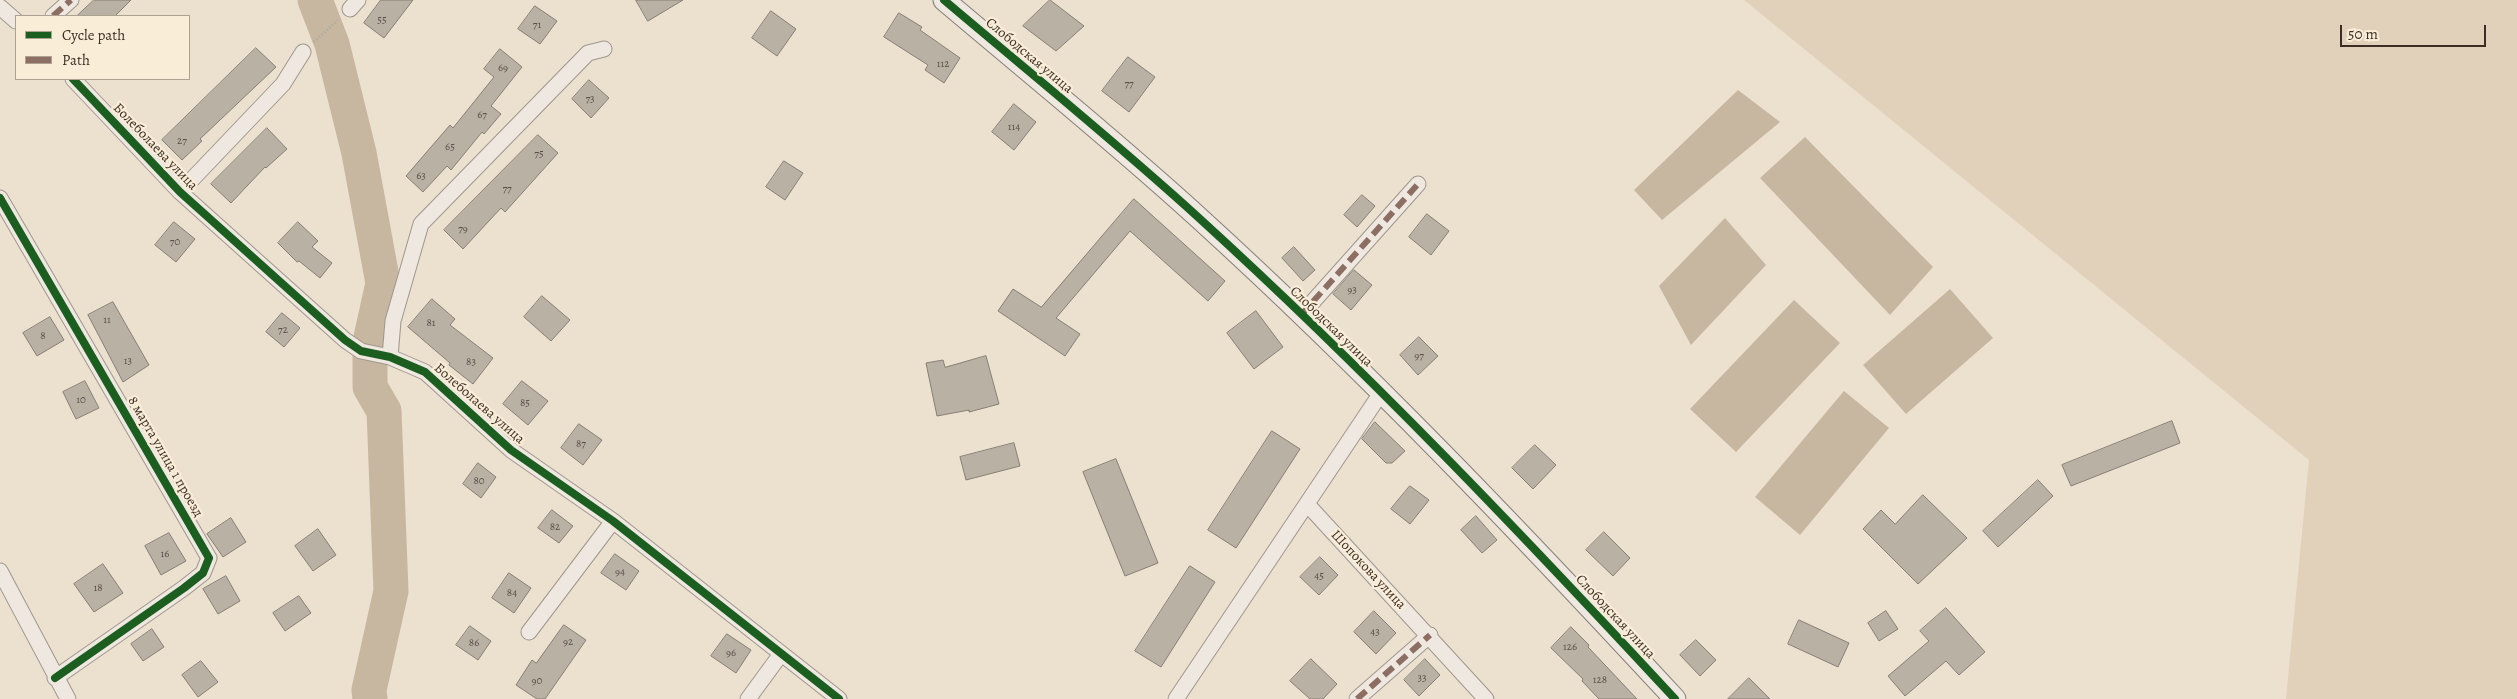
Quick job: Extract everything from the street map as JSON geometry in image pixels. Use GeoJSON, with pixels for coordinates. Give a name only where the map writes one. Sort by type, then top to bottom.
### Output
{"type":"FeatureCollection","features":[{"type":"Feature","properties":{"kind":"street"},"geometry":{"type":"LineString","coordinates":[[54,15],[71,0]]}},
{"type":"Feature","properties":{"kind":"street","name":"Слободская улица"},"geometry":{"type":"LineString","coordinates":[[944,0],[1199,218],[1381,393],[1580,597],[1675,699]]}},
{"type":"Feature","properties":{"kind":"street"},"geometry":{"type":"LineString","coordinates":[[0,7],[15,20]]}},
{"type":"Feature","properties":{"kind":"street"},"geometry":{"type":"LineString","coordinates":[[390,357],[393,321],[421,224],[588,53],[604,49]]}},
{"type":"Feature","properties":{"kind":"street","name":"Болеболаева улица"},"geometry":{"type":"LineString","coordinates":[[180,192],[283,84],[303,52]]}},
{"type":"Feature","properties":{"kind":"street","name":"Болеболаева улица"},"geometry":{"type":"LineString","coordinates":[[74,80],[180,192],[345,340],[361,351],[390,357],[425,372],[511,450],[613,521],[838,699]]}},
{"type":"Feature","properties":{"kind":"street"},"geometry":{"type":"LineString","coordinates":[[1300,315],[1418,184]]}},
{"type":"Feature","properties":{"kind":"street","name":"8 марта улица 1 проезд"},"geometry":{"type":"LineString","coordinates":[[0,198],[209,558],[203,573],[184,588],[55,678]]}},
{"type":"Feature","properties":{"kind":"street"},"geometry":{"type":"LineString","coordinates":[[1176,699],[1381,393]]}},
{"type":"Feature","properties":{"kind":"street","name":"Шопокова улица"},"geometry":{"type":"LineString","coordinates":[[1306,504],[1430,635],[1486,699]]}},
{"type":"Feature","properties":{"kind":"street"},"geometry":{"type":"LineString","coordinates":[[529,632],[613,521]]}},
{"type":"Feature","properties":{"kind":"street"},"geometry":{"type":"LineString","coordinates":[[0,571],[55,678],[68,699]]}},
{"type":"Feature","properties":{"kind":"street"},"geometry":{"type":"LineString","coordinates":[[1357,699],[1430,635]]}},
{"type":"Feature","properties":{"kind":"street"},"geometry":{"type":"LineString","coordinates":[[748,699],[781,654]]}},
{"type":"Feature","properties":{"kind":"path"},"geometry":{"type":"LineString","coordinates":[[303,52],[354,4]]}},
{"type":"Feature","properties":{"kind":"shaded area"},"geometry":{"type":"Polygon","coordinates":[[[1744,0],[2517,0],[2517,699],[2286,699],[2309,460],[1744,0]]]}},
{"type":"Feature","properties":{"kind":"shaded area"},"geometry":{"type":"Polygon","coordinates":[[[1738,90],[1780,122],[1662,220],[1634,190],[1738,90]]]}},
{"type":"Feature","properties":{"kind":"shaded area"},"geometry":{"type":"Polygon","coordinates":[[[1805,137],[1933,267],[1890,315],[1760,178],[1805,137]]]}},
{"type":"Feature","properties":{"kind":"shaded area"},"geometry":{"type":"Polygon","coordinates":[[[1725,218],[1766,265],[1691,345],[1659,286],[1725,218]]]}},
{"type":"Feature","properties":{"kind":"shaded area"},"geometry":{"type":"Polygon","coordinates":[[[1950,289],[1993,338],[1906,414],[1863,365],[1950,289]]]}},
{"type":"Feature","properties":{"kind":"shaded area"},"geometry":{"type":"Polygon","coordinates":[[[1794,300],[1840,343],[1736,452],[1690,409],[1794,300]]]}},
{"type":"Feature","properties":{"kind":"shaded area"},"geometry":{"type":"Polygon","coordinates":[[[1844,391],[1889,428],[1800,535],[1755,497],[1844,391]]]}},
{"type":"Feature","properties":{"kind":"building"},"geometry":{"type":"Polygon","coordinates":[[[94,0],[131,0],[116,15],[78,15],[94,0]]]}},
{"type":"Feature","properties":{"kind":"building"},"geometry":{"type":"Polygon","coordinates":[[[381,0],[413,0],[384,38],[364,23],[381,0]]]}},
{"type":"Feature","properties":{"kind":"building"},"geometry":{"type":"Polygon","coordinates":[[[636,0],[683,0],[648,21],[636,0]]]}},
{"type":"Feature","properties":{"kind":"building"},"geometry":{"type":"Polygon","coordinates":[[[1050,0],[1084,26],[1056,51],[1023,26],[1050,0]]]}},
{"type":"Feature","properties":{"kind":"building"},"geometry":{"type":"Polygon","coordinates":[[[535,6],[557,21],[540,44],[518,29],[535,6]]]}},
{"type":"Feature","properties":{"kind":"building"},"geometry":{"type":"Polygon","coordinates":[[[771,11],[796,29],[777,56],[752,38],[771,11]]]}},
{"type":"Feature","properties":{"kind":"building"},"geometry":{"type":"Polygon","coordinates":[[[899,13],[922,27],[920,30],[960,58],[944,83],[925,70],[928,65],[884,37],[899,13]]]}},
{"type":"Feature","properties":{"kind":"building"},"geometry":{"type":"Polygon","coordinates":[[[256,48],[276,67],[200,139],[202,141],[182,160],[162,140],[256,48]]]}},
{"type":"Feature","properties":{"kind":"building"},"geometry":{"type":"Polygon","coordinates":[[[500,49],[522,67],[491,106],[501,114],[484,134],[482,132],[451,170],[447,166],[423,192],[406,176],[450,125],[453,128],[494,77],[484,69],[500,49]]]}},
{"type":"Feature","properties":{"kind":"building"},"geometry":{"type":"Polygon","coordinates":[[[1128,57],[1155,77],[1129,112],[1102,91],[1128,57]]]}},
{"type":"Feature","properties":{"kind":"building"},"geometry":{"type":"Polygon","coordinates":[[[589,80],[609,98],[591,118],[572,99],[589,80]]]}},
{"type":"Feature","properties":{"kind":"building"},"geometry":{"type":"Polygon","coordinates":[[[1014,104],[1036,122],[1014,150],[992,132],[1014,104]]]}},
{"type":"Feature","properties":{"kind":"building"},"geometry":{"type":"Polygon","coordinates":[[[267,128],[287,149],[265,167],[231,203],[211,184],[267,128]]]}},
{"type":"Feature","properties":{"kind":"building"},"geometry":{"type":"Polygon","coordinates":[[[538,135],[558,153],[505,212],[501,208],[463,249],[444,230],[538,135]]]}},
{"type":"Feature","properties":{"kind":"building"},"geometry":{"type":"Polygon","coordinates":[[[784,161],[803,173],[785,200],[766,187],[784,161]]]}},
{"type":"Feature","properties":{"kind":"building"},"geometry":{"type":"Polygon","coordinates":[[[1362,195],[1375,206],[1357,227],[1344,215],[1362,195]]]}},
{"type":"Feature","properties":{"kind":"building"},"geometry":{"type":"Polygon","coordinates":[[[1134,199],[1225,281],[1208,301],[1130,231],[1056,318],[1080,334],[1065,356],[998,311],[1013,289],[1041,307],[1134,199]]]}},
{"type":"Feature","properties":{"kind":"building"},"geometry":{"type":"Polygon","coordinates":[[[1427,214],[1449,231],[1431,255],[1409,237],[1427,214]]]}},
{"type":"Feature","properties":{"kind":"building"},"geometry":{"type":"Polygon","coordinates":[[[174,222],[195,239],[176,262],[155,245],[174,222]]]}},
{"type":"Feature","properties":{"kind":"building"},"geometry":{"type":"Polygon","coordinates":[[[298,222],[318,241],[312,247],[332,263],[320,278],[299,261],[297,262],[278,243],[298,222]]]}},
{"type":"Feature","properties":{"kind":"building"},"geometry":{"type":"Polygon","coordinates":[[[1294,247],[1315,270],[1303,281],[1282,258],[1294,247]]]}},
{"type":"Feature","properties":{"kind":"building"},"geometry":{"type":"Polygon","coordinates":[[[1354,270],[1372,285],[1351,310],[1333,294],[1354,270]]]}},
{"type":"Feature","properties":{"kind":"building"},"geometry":{"type":"Polygon","coordinates":[[[542,296],[570,320],[551,341],[524,317],[542,296]]]}},
{"type":"Feature","properties":{"kind":"building"},"geometry":{"type":"Polygon","coordinates":[[[432,299],[455,319],[450,325],[493,358],[473,384],[449,365],[450,363],[408,327],[432,299]]]}},
{"type":"Feature","properties":{"kind":"building"},"geometry":{"type":"Polygon","coordinates":[[[113,302],[149,365],[123,382],[88,315],[113,302]]]}},
{"type":"Feature","properties":{"kind":"building"},"geometry":{"type":"Polygon","coordinates":[[[1256,311],[1283,347],[1254,369],[1227,333],[1256,311]]]}},
{"type":"Feature","properties":{"kind":"building"},"geometry":{"type":"Polygon","coordinates":[[[282,313],[300,328],[284,347],[266,332],[282,313]]]}},
{"type":"Feature","properties":{"kind":"building"},"geometry":{"type":"Polygon","coordinates":[[[50,317],[64,340],[37,356],[23,333],[50,317]]]}},
{"type":"Feature","properties":{"kind":"building"},"geometry":{"type":"Polygon","coordinates":[[[1419,337],[1438,356],[1418,375],[1400,355],[1419,337]]]}},
{"type":"Feature","properties":{"kind":"building"},"geometry":{"type":"Polygon","coordinates":[[[986,356],[999,404],[969,412],[969,410],[937,416],[926,363],[943,360],[945,367],[986,356]]]}},
{"type":"Feature","properties":{"kind":"building"},"geometry":{"type":"Polygon","coordinates":[[[85,381],[99,408],[76,419],[63,392],[85,381]]]}},
{"type":"Feature","properties":{"kind":"building"},"geometry":{"type":"Polygon","coordinates":[[[522,381],[548,401],[528,425],[503,404],[522,381]]]}},
{"type":"Feature","properties":{"kind":"building"},"geometry":{"type":"Polygon","coordinates":[[[2172,421],[2180,443],[2071,486],[2062,465],[2172,421]]]}},
{"type":"Feature","properties":{"kind":"building"},"geometry":{"type":"Polygon","coordinates":[[[1375,422],[1405,451],[1392,463],[1386,463],[1362,439],[1375,422]]]}},
{"type":"Feature","properties":{"kind":"building"},"geometry":{"type":"Polygon","coordinates":[[[579,424],[602,440],[583,465],[561,448],[579,424]]]}},
{"type":"Feature","properties":{"kind":"building"},"geometry":{"type":"Polygon","coordinates":[[[1272,431],[1300,449],[1236,548],[1208,530],[1272,431]]]}},
{"type":"Feature","properties":{"kind":"building"},"geometry":{"type":"Polygon","coordinates":[[[1014,443],[1020,466],[966,480],[960,457],[1014,443]]]}},
{"type":"Feature","properties":{"kind":"building"},"geometry":{"type":"Polygon","coordinates":[[[1535,445],[1556,465],[1533,489],[1512,468],[1535,445]]]}},
{"type":"Feature","properties":{"kind":"building"},"geometry":{"type":"Polygon","coordinates":[[[1116,459],[1158,563],[1125,576],[1083,472],[1116,459]]]}},
{"type":"Feature","properties":{"kind":"building"},"geometry":{"type":"Polygon","coordinates":[[[478,463],[496,477],[481,498],[463,484],[478,463]]]}},
{"type":"Feature","properties":{"kind":"building"},"geometry":{"type":"Polygon","coordinates":[[[2038,480],[2053,496],[1998,547],[1983,531],[2038,480]]]}},
{"type":"Feature","properties":{"kind":"building"},"geometry":{"type":"Polygon","coordinates":[[[1410,486],[1429,500],[1410,524],[1391,509],[1410,486]]]}},
{"type":"Feature","properties":{"kind":"building"},"geometry":{"type":"Polygon","coordinates":[[[1923,495],[1967,538],[1918,584],[1863,529],[1881,510],[1895,524],[1923,495]]]}},
{"type":"Feature","properties":{"kind":"building"},"geometry":{"type":"Polygon","coordinates":[[[552,510],[573,526],[559,543],[538,528],[552,510]]]}},
{"type":"Feature","properties":{"kind":"building"},"geometry":{"type":"Polygon","coordinates":[[[1476,516],[1497,540],[1482,553],[1461,530],[1476,516]]]}},
{"type":"Feature","properties":{"kind":"building"},"geometry":{"type":"Polygon","coordinates":[[[231,518],[246,542],[223,557],[207,534],[231,518]]]}},
{"type":"Feature","properties":{"kind":"building"},"geometry":{"type":"Polygon","coordinates":[[[318,529],[336,555],[313,571],[295,546],[318,529]]]}},
{"type":"Feature","properties":{"kind":"building"},"geometry":{"type":"Polygon","coordinates":[[[1604,532],[1630,558],[1613,576],[1586,550],[1604,532]]]}},
{"type":"Feature","properties":{"kind":"building"},"geometry":{"type":"Polygon","coordinates":[[[169,533],[186,561],[161,575],[145,546],[169,533]]]}},
{"type":"Feature","properties":{"kind":"building"},"geometry":{"type":"Polygon","coordinates":[[[615,554],[639,571],[626,590],[601,573],[615,554]]]}},
{"type":"Feature","properties":{"kind":"building"},"geometry":{"type":"Polygon","coordinates":[[[1320,557],[1338,575],[1319,595],[1300,577],[1320,557]]]}},
{"type":"Feature","properties":{"kind":"building"},"geometry":{"type":"Polygon","coordinates":[[[103,564],[123,593],[94,612],[74,584],[103,564]]]}},
{"type":"Feature","properties":{"kind":"building"},"geometry":{"type":"Polygon","coordinates":[[[1190,566],[1215,582],[1161,667],[1135,651],[1190,566]]]}},
{"type":"Feature","properties":{"kind":"building"},"geometry":{"type":"Polygon","coordinates":[[[509,573],[531,588],[514,613],[492,598],[509,573]]]}},
{"type":"Feature","properties":{"kind":"building"},"geometry":{"type":"Polygon","coordinates":[[[226,576],[240,601],[218,614],[203,589],[226,576]]]}},
{"type":"Feature","properties":{"kind":"building"},"geometry":{"type":"Polygon","coordinates":[[[299,596],[311,613],[285,631],[273,613],[299,596]]]}},
{"type":"Feature","properties":{"kind":"building"},"geometry":{"type":"Polygon","coordinates":[[[1946,608],[1985,652],[1959,675],[1946,661],[1905,696],[1888,676],[1929,641],[1920,631],[1946,608]]]}},
{"type":"Feature","properties":{"kind":"building"},"geometry":{"type":"Polygon","coordinates":[[[1374,611],[1396,633],[1376,654],[1354,632],[1374,611]]]}},
{"type":"Feature","properties":{"kind":"building"},"geometry":{"type":"Polygon","coordinates":[[[1886,611],[1898,629],[1879,641],[1868,623],[1886,611]]]}},
{"type":"Feature","properties":{"kind":"building"},"geometry":{"type":"Polygon","coordinates":[[[1799,620],[1849,643],[1838,667],[1788,644],[1799,620]]]}},
{"type":"Feature","properties":{"kind":"building"},"geometry":{"type":"Polygon","coordinates":[[[564,625],[586,640],[545,699],[537,699],[516,685],[532,660],[536,663],[564,625]]]}},
{"type":"Feature","properties":{"kind":"building"},"geometry":{"type":"Polygon","coordinates":[[[470,626],[491,641],[478,660],[456,645],[470,626]]]}},
{"type":"Feature","properties":{"kind":"building"},"geometry":{"type":"Polygon","coordinates":[[[1571,627],[1637,699],[1599,699],[1582,681],[1583,679],[1551,648],[1571,627]]]}},
{"type":"Feature","properties":{"kind":"building"},"geometry":{"type":"Polygon","coordinates":[[[152,629],[164,647],[143,661],[131,644],[152,629]]]}},
{"type":"Feature","properties":{"kind":"building"},"geometry":{"type":"Polygon","coordinates":[[[727,634],[751,650],[736,673],[711,656],[727,634]]]}},
{"type":"Feature","properties":{"kind":"building"},"geometry":{"type":"Polygon","coordinates":[[[1696,640],[1716,660],[1700,676],[1680,655],[1696,640]]]}},
{"type":"Feature","properties":{"kind":"building"},"geometry":{"type":"Polygon","coordinates":[[[1311,659],[1337,684],[1323,699],[1310,699],[1290,681],[1311,659]]]}},
{"type":"Feature","properties":{"kind":"building"},"geometry":{"type":"Polygon","coordinates":[[[1425,659],[1440,675],[1419,696],[1404,680],[1425,659]]]}},
{"type":"Feature","properties":{"kind":"building"},"geometry":{"type":"Polygon","coordinates":[[[201,661],[218,682],[198,697],[182,675],[201,661]]]}},
{"type":"Feature","properties":{"kind":"building"},"geometry":{"type":"Polygon","coordinates":[[[1749,678],[1770,699],[1728,699],[1749,678]]]}},
{"type":"Feature","properties":{"kind":"waterway"},"geometry":{"type":"LineString","coordinates":[[315,0],[332,44],[359,153],[383,283],[370,342],[370,387],[384,411],[391,591],[369,690],[370,699]]}},
{"type":"Feature","properties":{"kind":"marked path"},"geometry":{"type":"LineString","coordinates":[[54,15],[71,0]]}},
{"type":"Feature","properties":{"kind":"marked path"},"geometry":{"type":"LineString","coordinates":[[1301,315],[1418,184]]}},
{"type":"Feature","properties":{"kind":"marked path"},"geometry":{"type":"LineString","coordinates":[[1357,699],[1430,635]]}},
{"type":"Feature","properties":{"kind":"cycle path"},"geometry":{"type":"LineString","coordinates":[[944,0],[1137,162],[1322,334],[1383,393],[1560,576],[1675,699]]}},
{"type":"Feature","properties":{"kind":"cycle path"},"geometry":{"type":"LineString","coordinates":[[74,80],[180,192],[345,340],[361,351],[390,357],[425,372],[511,450],[613,521],[839,699]]}},
{"type":"Feature","properties":{"kind":"cycle path"},"geometry":{"type":"LineString","coordinates":[[0,198],[209,558],[203,573],[184,588],[55,678]]}}]}
